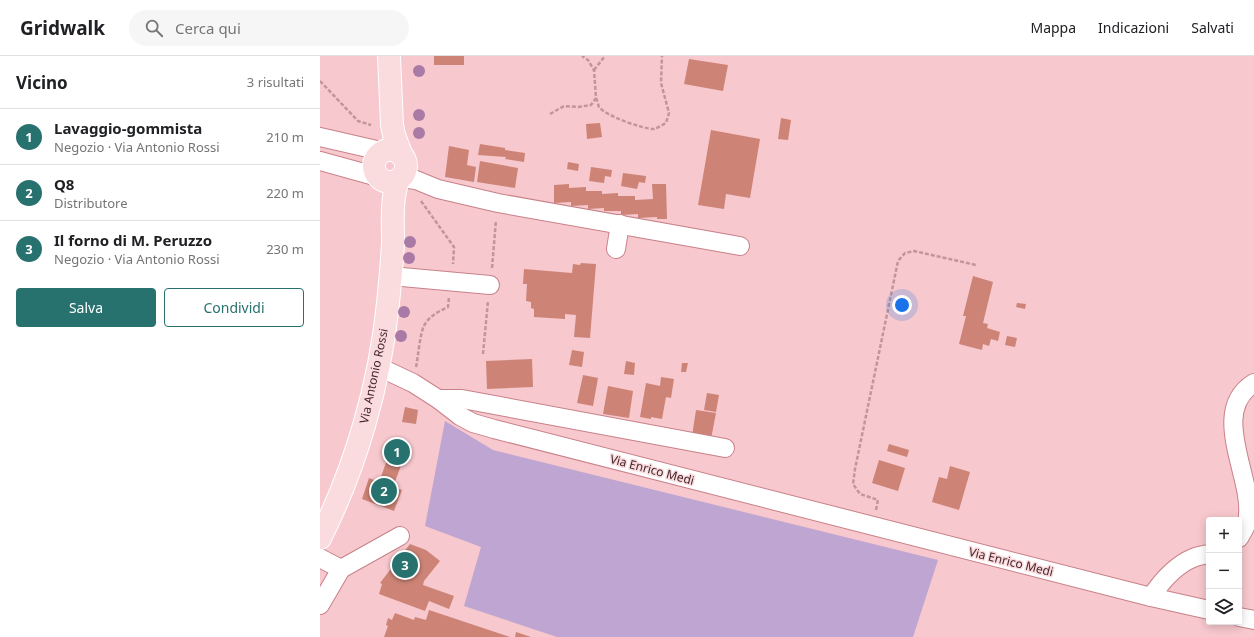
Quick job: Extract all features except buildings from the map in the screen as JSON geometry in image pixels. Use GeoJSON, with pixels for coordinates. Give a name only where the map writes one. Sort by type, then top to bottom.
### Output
{"type":"FeatureCollection","features":[{"type":"Feature","properties":{"kind":"main road","name":"Via Antonio Rossi"},"geometry":{"type":"LineString","coordinates":[[320,538],[332,515],[365,422],[379,367],[384,336],[391,276],[393,206],[389,189],[394,169],[394,135],[381,125],[389,56]]}},
{"type":"Feature","properties":{"kind":"street"},"geometry":{"type":"LineString","coordinates":[[320,137],[438,189],[498,203],[740,246]]}},
{"type":"Feature","properties":{"kind":"street"},"geometry":{"type":"LineString","coordinates":[[320,161],[371,174],[394,169]]}},
{"type":"Feature","properties":{"kind":"street"},"geometry":{"type":"LineString","coordinates":[[616,249],[620,224]]}},
{"type":"Feature","properties":{"kind":"street"},"geometry":{"type":"LineString","coordinates":[[391,276],[490,285]]}},
{"type":"Feature","properties":{"kind":"street","name":"Via Enrico Medi"},"geometry":{"type":"LineString","coordinates":[[379,367],[412,382],[438,398],[460,416],[473,423],[1151,597],[1206,609]]}},
{"type":"Feature","properties":{"kind":"street"},"geometry":{"type":"LineString","coordinates":[[1242,533],[1248,516],[1247,496],[1236,442],[1233,416],[1238,400],[1247,387],[1254,383]]}},
{"type":"Feature","properties":{"kind":"street","name":"Via Enrico Medi"},"geometry":{"type":"LineString","coordinates":[[438,398],[462,399],[725,448]]}},
{"type":"Feature","properties":{"kind":"street"},"geometry":{"type":"LineString","coordinates":[[320,605],[341,569],[400,536]]}},
{"type":"Feature","properties":{"kind":"street"},"geometry":{"type":"LineString","coordinates":[[1151,597],[1158,587],[1175,570],[1192,559],[1206,555]]}},
{"type":"Feature","properties":{"kind":"street"},"geometry":{"type":"LineString","coordinates":[[320,558],[341,569]]}},
{"type":"Feature","properties":{"kind":"path"},"geometry":{"type":"LineString","coordinates":[[582,56],[588,60],[594,70],[596,98],[600,108],[629,123],[644,128],[656,129],[666,123],[669,113],[661,83],[662,56]]}},
{"type":"Feature","properties":{"kind":"path"},"geometry":{"type":"LineString","coordinates":[[594,70],[605,56]]}},
{"type":"Feature","properties":{"kind":"path"},"geometry":{"type":"LineString","coordinates":[[320,81],[358,121],[381,125]]}},
{"type":"Feature","properties":{"kind":"path"},"geometry":{"type":"LineString","coordinates":[[550,114],[564,106],[578,107],[591,105],[596,98]]}},
{"type":"Feature","properties":{"kind":"path"},"geometry":{"type":"LineString","coordinates":[[872,526],[878,500],[860,494],[853,484],[898,260],[905,253],[914,251],[976,265]]}},
{"type":"Feature","properties":{"kind":"shaded area"},"geometry":{"type":"Polygon","coordinates":[[[445,421],[493,450],[938,560],[913,637],[557,637],[464,606],[481,547],[425,526],[445,421]]]}},
{"type":"Feature","properties":{"kind":"place","name":"Lavaggio-gommista"},"geometry":{"type":"Point","coordinates":[397,452]}},
{"type":"Feature","properties":{"kind":"place","name":"Q8"},"geometry":{"type":"Point","coordinates":[384,491]}},
{"type":"Feature","properties":{"kind":"place","name":"Il forno di M. Peruzzo"},"geometry":{"type":"Point","coordinates":[405,565]}}]}
